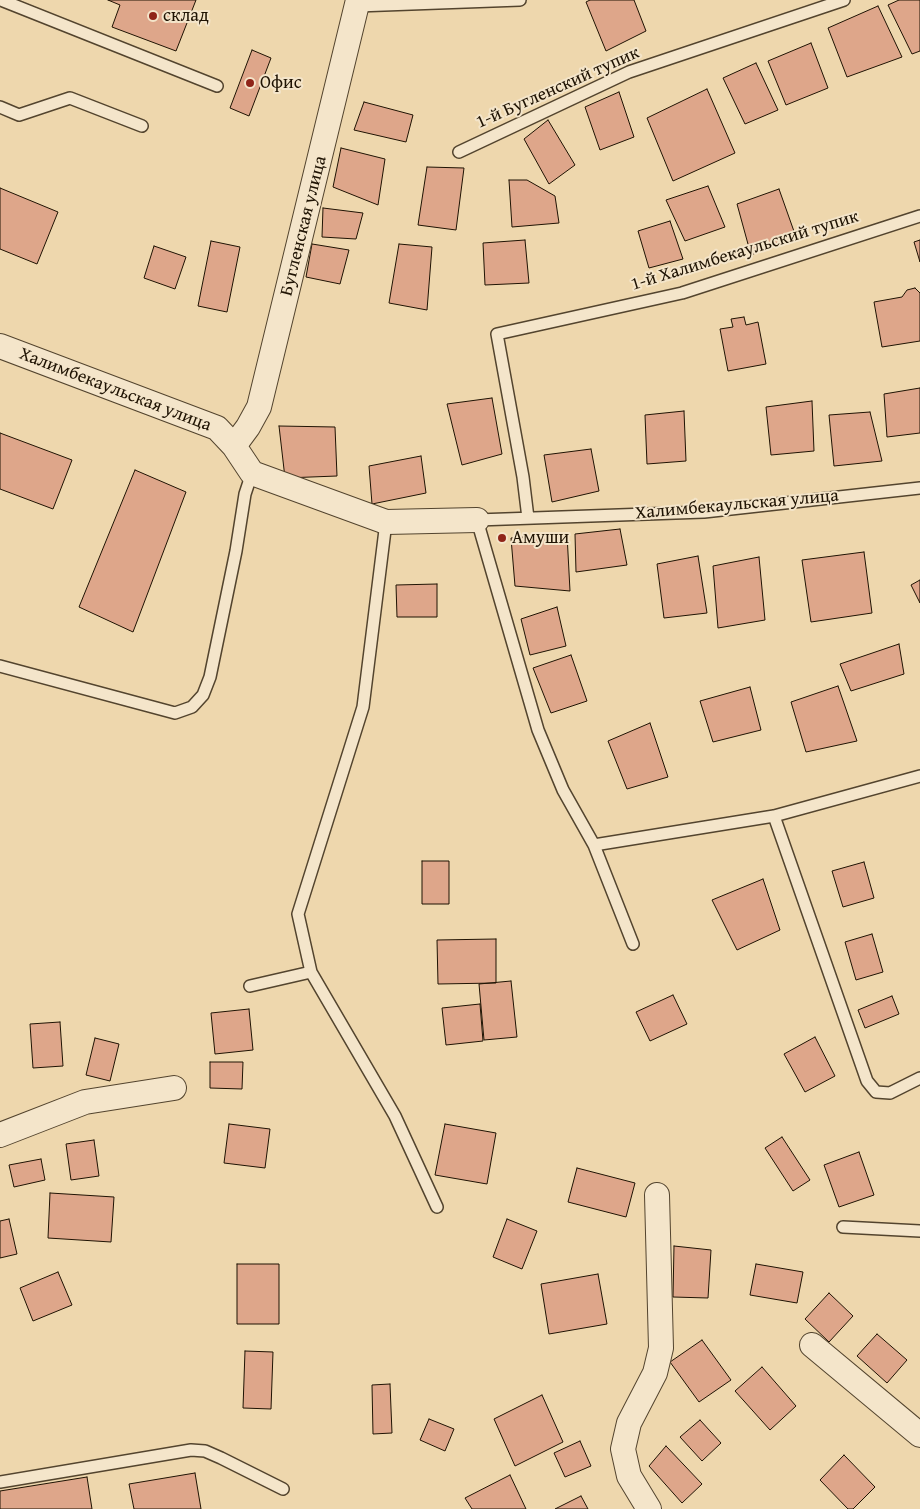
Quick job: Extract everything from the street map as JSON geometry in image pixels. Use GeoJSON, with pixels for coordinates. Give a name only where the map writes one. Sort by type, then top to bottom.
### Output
{"type":"FeatureCollection","features":[{"type":"Feature","properties":{"kind":"street","name":"Бугленская улица"},"geometry":{"type":"LineString","coordinates":[[234,446],[248,428],[259,407],[358,3]]}},
{"type":"Feature","properties":{"kind":"street","name":"Халимбекаульская улица"},"geometry":{"type":"LineString","coordinates":[[0,346],[216,428],[234,446],[252,473],[386,522],[477,520]]}},
{"type":"Feature","properties":{"kind":"street"},"geometry":{"type":"LineString","coordinates":[[0,1135],[85,1102],[174,1088]]}},
{"type":"Feature","properties":{"kind":"street"},"geometry":{"type":"LineString","coordinates":[[649,1509],[629,1476],[623,1449],[629,1423],[655,1373],[661,1348],[657,1195]]}},
{"type":"Feature","properties":{"kind":"street"},"geometry":{"type":"LineString","coordinates":[[812,1345],[920,1435]]}},
{"type":"Feature","properties":{"kind":"lane"},"geometry":{"type":"LineString","coordinates":[[1,0],[217,86]]}},
{"type":"Feature","properties":{"kind":"lane"},"geometry":{"type":"LineString","coordinates":[[358,3],[520,0]]}},
{"type":"Feature","properties":{"kind":"lane","name":"1-й Бугленский тупик"},"geometry":{"type":"LineString","coordinates":[[459,152],[629,72],[844,0]]}},
{"type":"Feature","properties":{"kind":"lane"},"geometry":{"type":"LineString","coordinates":[[0,107],[19,115],[70,98],[142,126]]}},
{"type":"Feature","properties":{"kind":"lane","name":"1-й Халимбекаульский тупик"},"geometry":{"type":"LineString","coordinates":[[528,518],[523,476],[497,334],[682,292],[920,216]]}},
{"type":"Feature","properties":{"kind":"lane"},"geometry":{"type":"LineString","coordinates":[[0,666],[175,713],[192,707],[203,695],[210,677],[246,494],[252,473]]}},
{"type":"Feature","properties":{"kind":"lane","name":"Халимбекаульская улица"},"geometry":{"type":"LineString","coordinates":[[477,520],[704,512],[920,488]]}},
{"type":"Feature","properties":{"kind":"lane"},"geometry":{"type":"LineString","coordinates":[[477,520],[538,730],[563,790],[594,845],[633,944]]}},
{"type":"Feature","properties":{"kind":"lane"},"geometry":{"type":"LineString","coordinates":[[386,522],[363,707],[298,914],[311,972],[395,1116],[437,1207]]}},
{"type":"Feature","properties":{"kind":"lane"},"geometry":{"type":"LineString","coordinates":[[594,845],[774,816],[920,776]]}},
{"type":"Feature","properties":{"kind":"lane"},"geometry":{"type":"LineString","coordinates":[[774,816],[867,1081],[876,1092],[890,1093],[920,1078]]}},
{"type":"Feature","properties":{"kind":"lane"},"geometry":{"type":"LineString","coordinates":[[250,986],[311,972]]}},
{"type":"Feature","properties":{"kind":"lane"},"geometry":{"type":"LineString","coordinates":[[842,1227],[920,1231]]}},
{"type":"Feature","properties":{"kind":"lane"},"geometry":{"type":"LineString","coordinates":[[0,1482],[191,1450],[205,1451],[283,1489]]}},
{"type":"Feature","properties":{"kind":"building","name":"склад"},"geometry":{"type":"Polygon","coordinates":[[[108,0],[196,0],[176,51],[112,27],[120,5],[108,0]]]}},
{"type":"Feature","properties":{"kind":"building"},"geometry":{"type":"Polygon","coordinates":[[[590,0],[634,0],[646,31],[606,51],[586,2],[590,0]]]}},
{"type":"Feature","properties":{"kind":"building"},"geometry":{"type":"Polygon","coordinates":[[[899,0],[920,0],[920,51],[912,54],[888,5],[899,0]]]}},
{"type":"Feature","properties":{"kind":"building"},"geometry":{"type":"Polygon","coordinates":[[[878,6],[902,57],[847,77],[828,28],[878,6]]]}},
{"type":"Feature","properties":{"kind":"building"},"geometry":{"type":"Polygon","coordinates":[[[811,43],[828,88],[786,105],[768,61],[811,43]]]}},
{"type":"Feature","properties":{"kind":"building","name":"Офис"},"geometry":{"type":"Polygon","coordinates":[[[252,50],[271,58],[249,116],[230,108],[252,50]]]}},
{"type":"Feature","properties":{"kind":"building"},"geometry":{"type":"Polygon","coordinates":[[[756,63],[778,110],[745,124],[723,78],[756,63]]]}},
{"type":"Feature","properties":{"kind":"building"},"geometry":{"type":"Polygon","coordinates":[[[707,89],[735,153],[673,181],[647,118],[707,89]]]}},
{"type":"Feature","properties":{"kind":"building"},"geometry":{"type":"Polygon","coordinates":[[[619,92],[634,137],[600,150],[585,107],[619,92]]]}},
{"type":"Feature","properties":{"kind":"building"},"geometry":{"type":"Polygon","coordinates":[[[364,102],[413,115],[406,142],[354,130],[364,102]]]}},
{"type":"Feature","properties":{"kind":"building"},"geometry":{"type":"Polygon","coordinates":[[[548,120],[575,165],[549,184],[524,139],[548,120]]]}},
{"type":"Feature","properties":{"kind":"building"},"geometry":{"type":"Polygon","coordinates":[[[341,148],[385,159],[378,205],[333,187],[341,148]]]}},
{"type":"Feature","properties":{"kind":"building"},"geometry":{"type":"Polygon","coordinates":[[[427,167],[464,168],[456,230],[418,225],[427,167]]]}},
{"type":"Feature","properties":{"kind":"building"},"geometry":{"type":"Polygon","coordinates":[[[509,180],[527,180],[555,196],[559,223],[512,227],[509,180]]]}},
{"type":"Feature","properties":{"kind":"building"},"geometry":{"type":"Polygon","coordinates":[[[708,186],[725,227],[685,241],[666,200],[708,186]]]}},
{"type":"Feature","properties":{"kind":"building"},"geometry":{"type":"Polygon","coordinates":[[[0,188],[58,212],[37,264],[0,249],[0,188]]]}},
{"type":"Feature","properties":{"kind":"building"},"geometry":{"type":"Polygon","coordinates":[[[779,189],[796,237],[751,255],[737,204],[779,189]]]}},
{"type":"Feature","properties":{"kind":"building"},"geometry":{"type":"Polygon","coordinates":[[[323,208],[363,213],[356,239],[322,237],[323,208]]]}},
{"type":"Feature","properties":{"kind":"building"},"geometry":{"type":"Polygon","coordinates":[[[670,221],[683,259],[649,268],[638,231],[670,221]]]}},
{"type":"Feature","properties":{"kind":"building"},"geometry":{"type":"Polygon","coordinates":[[[525,240],[529,283],[485,285],[483,243],[525,240]]]}},
{"type":"Feature","properties":{"kind":"building"},"geometry":{"type":"Polygon","coordinates":[[[920,240],[920,262],[914,242],[920,240]]]}},
{"type":"Feature","properties":{"kind":"building"},"geometry":{"type":"Polygon","coordinates":[[[211,241],[240,247],[227,312],[198,306],[211,241]]]}},
{"type":"Feature","properties":{"kind":"building"},"geometry":{"type":"Polygon","coordinates":[[[312,244],[349,250],[340,284],[306,277],[312,244]]]}},
{"type":"Feature","properties":{"kind":"building"},"geometry":{"type":"Polygon","coordinates":[[[399,244],[432,247],[427,310],[389,303],[399,244]]]}},
{"type":"Feature","properties":{"kind":"building"},"geometry":{"type":"Polygon","coordinates":[[[154,246],[186,257],[175,289],[144,278],[154,246]]]}},
{"type":"Feature","properties":{"kind":"building"},"geometry":{"type":"Polygon","coordinates":[[[915,288],[920,293],[920,341],[882,347],[874,302],[902,297],[907,290],[915,288]]]}},
{"type":"Feature","properties":{"kind":"building"},"geometry":{"type":"Polygon","coordinates":[[[744,317],[746,325],[758,322],[766,364],[728,371],[720,329],[733,327],[731,319],[744,317]]]}},
{"type":"Feature","properties":{"kind":"building"},"geometry":{"type":"Polygon","coordinates":[[[920,388],[920,433],[887,437],[884,394],[920,388]]]}},
{"type":"Feature","properties":{"kind":"building"},"geometry":{"type":"Polygon","coordinates":[[[492,398],[502,454],[462,465],[447,404],[492,398]]]}},
{"type":"Feature","properties":{"kind":"building"},"geometry":{"type":"Polygon","coordinates":[[[812,401],[814,451],[771,455],[766,407],[812,401]]]}},
{"type":"Feature","properties":{"kind":"building"},"geometry":{"type":"Polygon","coordinates":[[[684,411],[686,461],[647,464],[645,415],[684,411]]]}},
{"type":"Feature","properties":{"kind":"building"},"geometry":{"type":"Polygon","coordinates":[[[870,412],[882,461],[834,466],[829,415],[870,412]]]}},
{"type":"Feature","properties":{"kind":"building"},"geometry":{"type":"Polygon","coordinates":[[[279,426],[335,427],[337,476],[285,478],[279,426]]]}},
{"type":"Feature","properties":{"kind":"building"},"geometry":{"type":"Polygon","coordinates":[[[0,433],[72,460],[53,509],[0,489],[0,433]]]}},
{"type":"Feature","properties":{"kind":"building"},"geometry":{"type":"Polygon","coordinates":[[[591,449],[599,491],[552,502],[544,455],[591,449]]]}},
{"type":"Feature","properties":{"kind":"building"},"geometry":{"type":"Polygon","coordinates":[[[421,456],[426,493],[372,504],[369,466],[421,456]]]}},
{"type":"Feature","properties":{"kind":"building"},"geometry":{"type":"Polygon","coordinates":[[[135,470],[186,492],[133,632],[79,607],[135,470]]]}},
{"type":"Feature","properties":{"kind":"building"},"geometry":{"type":"Polygon","coordinates":[[[620,529],[627,565],[576,572],[575,534],[620,529]]]}},
{"type":"Feature","properties":{"kind":"building"},"geometry":{"type":"Polygon","coordinates":[[[567,534],[570,591],[515,586],[511,538],[567,534]]]}},
{"type":"Feature","properties":{"kind":"building"},"geometry":{"type":"Polygon","coordinates":[[[864,552],[872,613],[811,622],[802,560],[864,552]]]}},
{"type":"Feature","properties":{"kind":"building"},"geometry":{"type":"Polygon","coordinates":[[[698,556],[707,613],[664,618],[657,564],[698,556]]]}},
{"type":"Feature","properties":{"kind":"building"},"geometry":{"type":"Polygon","coordinates":[[[759,557],[765,620],[718,628],[713,566],[759,557]]]}},
{"type":"Feature","properties":{"kind":"building"},"geometry":{"type":"Polygon","coordinates":[[[920,580],[920,603],[911,585],[920,580]]]}},
{"type":"Feature","properties":{"kind":"building"},"geometry":{"type":"Polygon","coordinates":[[[437,584],[437,617],[397,617],[396,585],[437,584]]]}},
{"type":"Feature","properties":{"kind":"building"},"geometry":{"type":"Polygon","coordinates":[[[557,607],[566,646],[530,655],[521,619],[557,607]]]}},
{"type":"Feature","properties":{"kind":"building"},"geometry":{"type":"Polygon","coordinates":[[[899,644],[904,674],[851,691],[840,664],[899,644]]]}},
{"type":"Feature","properties":{"kind":"building"},"geometry":{"type":"Polygon","coordinates":[[[571,655],[587,701],[551,713],[533,668],[571,655]]]}},
{"type":"Feature","properties":{"kind":"building"},"geometry":{"type":"Polygon","coordinates":[[[838,686],[857,741],[806,752],[791,702],[838,686]]]}},
{"type":"Feature","properties":{"kind":"building"},"geometry":{"type":"Polygon","coordinates":[[[750,687],[761,730],[713,742],[700,701],[750,687]]]}},
{"type":"Feature","properties":{"kind":"building"},"geometry":{"type":"Polygon","coordinates":[[[650,723],[668,777],[627,789],[608,741],[650,723]]]}},
{"type":"Feature","properties":{"kind":"building"},"geometry":{"type":"Polygon","coordinates":[[[422,861],[449,861],[449,904],[422,904],[422,861]]]}},
{"type":"Feature","properties":{"kind":"building"},"geometry":{"type":"Polygon","coordinates":[[[864,862],[874,898],[843,907],[832,871],[864,862]]]}},
{"type":"Feature","properties":{"kind":"building"},"geometry":{"type":"Polygon","coordinates":[[[763,879],[780,930],[737,950],[712,900],[763,879]]]}},
{"type":"Feature","properties":{"kind":"building"},"geometry":{"type":"Polygon","coordinates":[[[872,934],[883,972],[856,980],[845,942],[872,934]]]}},
{"type":"Feature","properties":{"kind":"building"},"geometry":{"type":"Polygon","coordinates":[[[496,939],[496,983],[438,984],[437,940],[496,939]]]}},
{"type":"Feature","properties":{"kind":"building"},"geometry":{"type":"Polygon","coordinates":[[[511,981],[517,1037],[484,1040],[479,984],[511,981]]]}},
{"type":"Feature","properties":{"kind":"building"},"geometry":{"type":"Polygon","coordinates":[[[673,995],[687,1024],[650,1041],[636,1012],[673,995]]]}},
{"type":"Feature","properties":{"kind":"building"},"geometry":{"type":"Polygon","coordinates":[[[892,996],[899,1014],[865,1028],[858,1010],[892,996]]]}},
{"type":"Feature","properties":{"kind":"building"},"geometry":{"type":"Polygon","coordinates":[[[480,1004],[483,1041],[446,1045],[442,1008],[480,1004]]]}},
{"type":"Feature","properties":{"kind":"building"},"geometry":{"type":"Polygon","coordinates":[[[249,1009],[253,1050],[215,1054],[211,1013],[249,1009]]]}},
{"type":"Feature","properties":{"kind":"building"},"geometry":{"type":"Polygon","coordinates":[[[60,1022],[63,1066],[33,1068],[30,1024],[60,1022]]]}},
{"type":"Feature","properties":{"kind":"building"},"geometry":{"type":"Polygon","coordinates":[[[815,1037],[835,1076],[805,1092],[784,1054],[815,1037]]]}},
{"type":"Feature","properties":{"kind":"building"},"geometry":{"type":"Polygon","coordinates":[[[95,1038],[119,1044],[110,1081],[86,1075],[95,1038]]]}},
{"type":"Feature","properties":{"kind":"building"},"geometry":{"type":"Polygon","coordinates":[[[210,1062],[243,1062],[242,1089],[210,1088],[210,1062]]]}},
{"type":"Feature","properties":{"kind":"building"},"geometry":{"type":"Polygon","coordinates":[[[229,1124],[270,1129],[265,1168],[224,1163],[229,1124]]]}},
{"type":"Feature","properties":{"kind":"building"},"geometry":{"type":"Polygon","coordinates":[[[445,1124],[496,1133],[487,1184],[435,1175],[445,1124]]]}},
{"type":"Feature","properties":{"kind":"building"},"geometry":{"type":"Polygon","coordinates":[[[782,1137],[810,1180],[793,1191],[765,1148],[782,1137]]]}},
{"type":"Feature","properties":{"kind":"building"},"geometry":{"type":"Polygon","coordinates":[[[94,1140],[99,1176],[71,1180],[66,1144],[94,1140]]]}},
{"type":"Feature","properties":{"kind":"building"},"geometry":{"type":"Polygon","coordinates":[[[859,1152],[874,1195],[839,1207],[824,1165],[859,1152]]]}},
{"type":"Feature","properties":{"kind":"building"},"geometry":{"type":"Polygon","coordinates":[[[41,1159],[45,1180],[14,1187],[9,1165],[41,1159]]]}},
{"type":"Feature","properties":{"kind":"building"},"geometry":{"type":"Polygon","coordinates":[[[577,1168],[635,1183],[626,1217],[568,1202],[577,1168]]]}},
{"type":"Feature","properties":{"kind":"building"},"geometry":{"type":"Polygon","coordinates":[[[50,1193],[114,1197],[111,1242],[48,1238],[50,1193]]]}},
{"type":"Feature","properties":{"kind":"building"},"geometry":{"type":"Polygon","coordinates":[[[9,1219],[17,1254],[0,1258],[0,1221],[9,1219]]]}},
{"type":"Feature","properties":{"kind":"building"},"geometry":{"type":"Polygon","coordinates":[[[507,1219],[537,1231],[522,1269],[493,1257],[507,1219]]]}},
{"type":"Feature","properties":{"kind":"building"},"geometry":{"type":"Polygon","coordinates":[[[674,1246],[711,1250],[708,1298],[673,1297],[674,1246]]]}},
{"type":"Feature","properties":{"kind":"building"},"geometry":{"type":"Polygon","coordinates":[[[237,1264],[279,1264],[279,1324],[237,1324],[237,1264]]]}},
{"type":"Feature","properties":{"kind":"building"},"geometry":{"type":"Polygon","coordinates":[[[756,1264],[803,1272],[797,1303],[750,1295],[756,1264]]]}},
{"type":"Feature","properties":{"kind":"building"},"geometry":{"type":"Polygon","coordinates":[[[58,1272],[72,1305],[33,1321],[20,1288],[58,1272]]]}},
{"type":"Feature","properties":{"kind":"building"},"geometry":{"type":"Polygon","coordinates":[[[598,1274],[607,1324],[549,1334],[541,1284],[598,1274]]]}},
{"type":"Feature","properties":{"kind":"building"},"geometry":{"type":"Polygon","coordinates":[[[829,1293],[853,1316],[829,1342],[805,1319],[829,1293]]]}},
{"type":"Feature","properties":{"kind":"building"},"geometry":{"type":"Polygon","coordinates":[[[877,1334],[907,1360],[887,1383],[857,1356],[877,1334]]]}},
{"type":"Feature","properties":{"kind":"building"},"geometry":{"type":"Polygon","coordinates":[[[702,1340],[731,1380],[699,1402],[670,1362],[702,1340]]]}},
{"type":"Feature","properties":{"kind":"building"},"geometry":{"type":"Polygon","coordinates":[[[245,1351],[273,1352],[271,1409],[243,1408],[245,1351]]]}},
{"type":"Feature","properties":{"kind":"building"},"geometry":{"type":"Polygon","coordinates":[[[762,1367],[796,1406],[770,1430],[735,1391],[762,1367]]]}},
{"type":"Feature","properties":{"kind":"building"},"geometry":{"type":"Polygon","coordinates":[[[390,1384],[392,1433],[373,1434],[372,1385],[390,1384]]]}},
{"type":"Feature","properties":{"kind":"building"},"geometry":{"type":"Polygon","coordinates":[[[542,1395],[563,1442],[515,1466],[494,1419],[542,1395]]]}},
{"type":"Feature","properties":{"kind":"building"},"geometry":{"type":"Polygon","coordinates":[[[429,1419],[454,1429],[445,1451],[420,1440],[429,1419]]]}},
{"type":"Feature","properties":{"kind":"building"},"geometry":{"type":"Polygon","coordinates":[[[700,1420],[721,1443],[702,1461],[680,1437],[700,1420]]]}},
{"type":"Feature","properties":{"kind":"building"},"geometry":{"type":"Polygon","coordinates":[[[580,1441],[591,1466],[565,1477],[554,1453],[580,1441]]]}},
{"type":"Feature","properties":{"kind":"building"},"geometry":{"type":"Polygon","coordinates":[[[666,1446],[702,1484],[682,1503],[649,1466],[666,1446]]]}},
{"type":"Feature","properties":{"kind":"building"},"geometry":{"type":"Polygon","coordinates":[[[844,1455],[875,1487],[853,1509],[848,1509],[820,1480],[844,1455]]]}},
{"type":"Feature","properties":{"kind":"building"},"geometry":{"type":"Polygon","coordinates":[[[195,1473],[201,1509],[134,1509],[129,1484],[195,1473]]]}},
{"type":"Feature","properties":{"kind":"building"},"geometry":{"type":"Polygon","coordinates":[[[510,1475],[526,1509],[472,1509],[465,1498],[510,1475]]]}},
{"type":"Feature","properties":{"kind":"building"},"geometry":{"type":"Polygon","coordinates":[[[87,1477],[92,1509],[0,1509],[0,1491],[87,1477]]]}},
{"type":"Feature","properties":{"kind":"building"},"geometry":{"type":"Polygon","coordinates":[[[581,1496],[588,1509],[555,1509],[581,1496]]]}},
{"type":"Feature","properties":{"kind":"place","name":"склад"},"geometry":{"type":"Point","coordinates":[153,16]}},
{"type":"Feature","properties":{"kind":"place","name":"Офис"},"geometry":{"type":"Point","coordinates":[250,83]}},
{"type":"Feature","properties":{"kind":"place","name":"Амуши"},"geometry":{"type":"Point","coordinates":[502,538]}}]}
